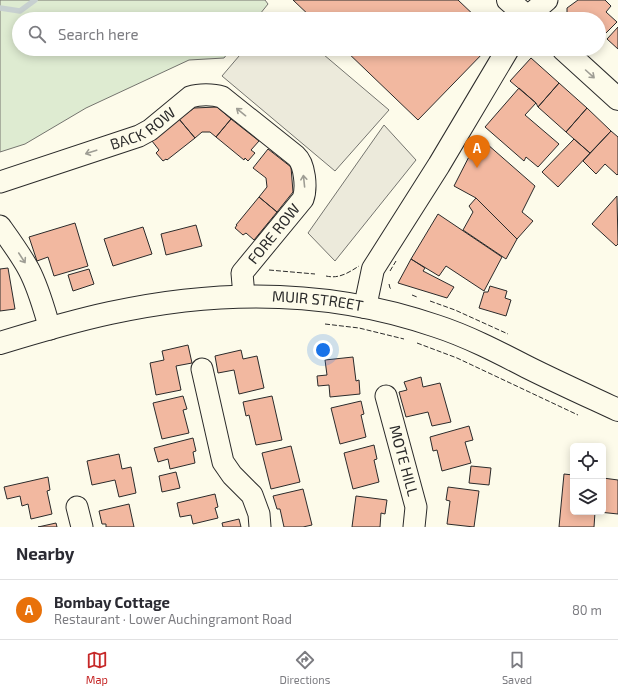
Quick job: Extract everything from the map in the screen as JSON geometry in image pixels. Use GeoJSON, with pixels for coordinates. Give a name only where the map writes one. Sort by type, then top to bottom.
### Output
{"type":"FeatureCollection","features":[{"type":"Feature","properties":{"kind":"main road"},"geometry":{"type":"LineString","coordinates":[[508,0],[521,12]]}},
{"type":"Feature","properties":{"kind":"main road"},"geometry":{"type":"LineString","coordinates":[[365,307],[373,269],[439,165],[504,56]]}},
{"type":"Feature","properties":{"kind":"main road"},"geometry":{"type":"LineString","coordinates":[[571,56],[618,99]]}},
{"type":"Feature","properties":{"kind":"main road","name":"MUIR STREET"},"geometry":{"type":"LineString","coordinates":[[0,343],[94,317],[139,307],[202,299],[244,296],[319,299],[365,307],[417,320],[455,333],[618,410]]}},
{"type":"Feature","properties":{"kind":"street"},"geometry":{"type":"LineString","coordinates":[[534,12],[546,0]]}},
{"type":"Feature","properties":{"kind":"street","name":"BACK ROW"},"geometry":{"type":"LineString","coordinates":[[0,182],[139,136],[150,130],[187,99],[193,96],[215,95],[222,97],[272,136]]}},
{"type":"Feature","properties":{"kind":"street","name":"FORE ROW"},"geometry":{"type":"LineString","coordinates":[[244,296],[242,273],[300,202],[304,195],[301,161],[272,136]]}},
{"type":"Feature","properties":{"kind":"street"},"geometry":{"type":"LineString","coordinates":[[0,226],[32,275],[50,329]]}},
{"type":"Feature","properties":{"kind":"street"},"geometry":{"type":"LineString","coordinates":[[202,369],[223,462],[232,475],[252,495],[259,514],[260,527]]}},
{"type":"Feature","properties":{"kind":"street","name":"MOTE HILL"},"geometry":{"type":"LineString","coordinates":[[386,396],[416,507],[414,527]]}},
{"type":"Feature","properties":{"kind":"street"},"geometry":{"type":"LineString","coordinates":[[78,507],[82,527]]}},
{"type":"Feature","properties":{"kind":"green space"},"geometry":{"type":"Polygon","coordinates":[[[0,0],[265,0],[268,4],[262,12],[12,12],[12,56],[226,56],[224,58],[189,60],[86,108],[25,144],[0,152],[0,0]]]}},
{"type":"Feature","properties":{"kind":"shaded area"},"geometry":{"type":"Polygon","coordinates":[[[239,56],[325,56],[389,110],[335,171],[222,76],[239,56]]]}},
{"type":"Feature","properties":{"kind":"shaded area"},"geometry":{"type":"Polygon","coordinates":[[[384,125],[416,160],[335,261],[308,233],[384,125]]]}},
{"type":"Feature","properties":{"kind":"building"},"geometry":{"type":"Polygon","coordinates":[[[293,0],[458,0],[471,12],[306,12],[293,0]]]}},
{"type":"Feature","properties":{"kind":"building"},"geometry":{"type":"Polygon","coordinates":[[[578,0],[605,0],[611,6],[606,12],[567,12],[567,8],[578,0]]]}},
{"type":"Feature","properties":{"kind":"building"},"geometry":{"type":"Polygon","coordinates":[[[606,12],[617,22],[606,33],[606,12]]]}},
{"type":"Feature","properties":{"kind":"building"},"geometry":{"type":"Polygon","coordinates":[[[618,27],[618,49],[607,39],[618,27]]]}},
{"type":"Feature","properties":{"kind":"building"},"geometry":{"type":"Polygon","coordinates":[[[351,56],[480,56],[418,120],[351,56]]]}},
{"type":"Feature","properties":{"kind":"building"},"geometry":{"type":"Polygon","coordinates":[[[531,58],[559,83],[538,107],[536,103],[510,81],[531,58]]]}},
{"type":"Feature","properties":{"kind":"building"},"geometry":{"type":"Polygon","coordinates":[[[559,83],[587,108],[566,132],[538,107],[559,83]]]}},
{"type":"Feature","properties":{"kind":"building"},"geometry":{"type":"Polygon","coordinates":[[[519,88],[536,103],[525,115],[559,144],[538,167],[526,157],[524,161],[485,127],[519,88]]]}},
{"type":"Feature","properties":{"kind":"building"},"geometry":{"type":"Polygon","coordinates":[[[217,107],[231,119],[216,137],[210,132],[202,132],[195,138],[179,119],[194,108],[217,107]]]}},
{"type":"Feature","properties":{"kind":"building"},"geometry":{"type":"Polygon","coordinates":[[[587,108],[611,131],[590,153],[566,132],[587,108]]]}},
{"type":"Feature","properties":{"kind":"building"},"geometry":{"type":"Polygon","coordinates":[[[179,119],[195,138],[167,160],[166,159],[163,161],[156,153],[159,150],[152,141],[179,119]]]}},
{"type":"Feature","properties":{"kind":"building"},"geometry":{"type":"Polygon","coordinates":[[[231,119],[259,141],[251,150],[255,153],[248,161],[245,158],[244,160],[216,137],[231,119]]]}},
{"type":"Feature","properties":{"kind":"building"},"geometry":{"type":"Polygon","coordinates":[[[611,131],[618,137],[618,174],[617,175],[605,164],[596,174],[583,161],[611,131]]]}},
{"type":"Feature","properties":{"kind":"building"},"geometry":{"type":"Polygon","coordinates":[[[479,137],[535,186],[522,212],[533,221],[517,239],[476,198],[454,186],[479,137]]]}},
{"type":"Feature","properties":{"kind":"building"},"geometry":{"type":"Polygon","coordinates":[[[574,139],[590,153],[558,187],[542,172],[574,139]]]}},
{"type":"Feature","properties":{"kind":"building"},"geometry":{"type":"Polygon","coordinates":[[[268,149],[291,167],[293,192],[277,212],[259,197],[267,187],[266,178],[253,168],[268,149]]]}},
{"type":"Feature","properties":{"kind":"building"},"geometry":{"type":"Polygon","coordinates":[[[617,196],[618,244],[616,246],[592,224],[617,196]]]}},
{"type":"Feature","properties":{"kind":"building"},"geometry":{"type":"Polygon","coordinates":[[[259,197],[277,212],[254,240],[246,233],[243,235],[235,228],[259,197]]]}},
{"type":"Feature","properties":{"kind":"building"},"geometry":{"type":"Polygon","coordinates":[[[476,198],[517,239],[506,259],[463,230],[473,212],[469,206],[476,198]]]}},
{"type":"Feature","properties":{"kind":"building"},"geometry":{"type":"Polygon","coordinates":[[[438,214],[502,257],[484,291],[446,266],[439,276],[411,259],[438,214]]]}},
{"type":"Feature","properties":{"kind":"building"},"geometry":{"type":"Polygon","coordinates":[[[75,223],[88,266],[54,276],[48,257],[37,261],[29,237],[75,223]]]}},
{"type":"Feature","properties":{"kind":"building"},"geometry":{"type":"Polygon","coordinates":[[[196,225],[202,246],[166,255],[161,234],[196,225]]]}},
{"type":"Feature","properties":{"kind":"building"},"geometry":{"type":"Polygon","coordinates":[[[143,227],[152,254],[113,266],[104,239],[143,227]]]}},
{"type":"Feature","properties":{"kind":"building"},"geometry":{"type":"Polygon","coordinates":[[[411,259],[425,268],[423,271],[454,287],[447,298],[398,283],[411,259]]]}},
{"type":"Feature","properties":{"kind":"building"},"geometry":{"type":"Polygon","coordinates":[[[8,268],[15,309],[0,311],[0,269],[8,268]]]}},
{"type":"Feature","properties":{"kind":"building"},"geometry":{"type":"Polygon","coordinates":[[[89,269],[94,284],[73,291],[68,275],[89,269]]]}},
{"type":"Feature","properties":{"kind":"building"},"geometry":{"type":"Polygon","coordinates":[[[490,286],[507,291],[505,298],[511,300],[506,316],[479,308],[484,292],[488,292],[490,286]]]}},
{"type":"Feature","properties":{"kind":"building"},"geometry":{"type":"Polygon","coordinates":[[[188,345],[192,363],[176,366],[181,390],[156,395],[150,363],[164,360],[162,351],[188,345]]]}},
{"type":"Feature","properties":{"kind":"building"},"geometry":{"type":"Polygon","coordinates":[[[241,350],[243,359],[257,356],[264,388],[239,394],[234,370],[218,373],[215,356],[241,350]]]}},
{"type":"Feature","properties":{"kind":"building"},"geometry":{"type":"Polygon","coordinates":[[[353,357],[356,381],[359,380],[360,394],[330,397],[329,385],[318,386],[317,376],[327,375],[325,360],[353,357]]]}},
{"type":"Feature","properties":{"kind":"building"},"geometry":{"type":"Polygon","coordinates":[[[421,377],[423,387],[440,383],[451,422],[432,426],[428,412],[406,417],[399,392],[407,390],[404,382],[421,377]]]}},
{"type":"Feature","properties":{"kind":"building"},"geometry":{"type":"Polygon","coordinates":[[[183,396],[187,409],[183,410],[189,433],[162,439],[153,403],[183,396]]]}},
{"type":"Feature","properties":{"kind":"building"},"geometry":{"type":"Polygon","coordinates":[[[272,396],[282,440],[256,445],[249,415],[246,416],[243,402],[272,396]]]}},
{"type":"Feature","properties":{"kind":"building"},"geometry":{"type":"Polygon","coordinates":[[[361,401],[364,414],[361,415],[366,437],[340,444],[331,408],[361,401]]]}},
{"type":"Feature","properties":{"kind":"building"},"geometry":{"type":"Polygon","coordinates":[[[469,426],[473,440],[465,442],[471,463],[442,471],[437,450],[433,451],[430,437],[469,426]]]}},
{"type":"Feature","properties":{"kind":"building"},"geometry":{"type":"Polygon","coordinates":[[[193,438],[196,451],[193,452],[195,463],[170,469],[168,459],[158,462],[154,448],[193,438]]]}},
{"type":"Feature","properties":{"kind":"building"},"geometry":{"type":"Polygon","coordinates":[[[374,445],[377,459],[374,460],[379,482],[353,489],[344,453],[374,445]]]}},
{"type":"Feature","properties":{"kind":"building"},"geometry":{"type":"Polygon","coordinates":[[[291,446],[300,482],[271,489],[262,453],[291,446]]]}},
{"type":"Feature","properties":{"kind":"building"},"geometry":{"type":"Polygon","coordinates":[[[119,454],[122,469],[131,467],[136,493],[119,497],[115,480],[92,485],[87,461],[119,454]]]}},
{"type":"Feature","properties":{"kind":"building"},"geometry":{"type":"Polygon","coordinates":[[[471,466],[491,468],[489,485],[469,483],[471,466]]]}},
{"type":"Feature","properties":{"kind":"building"},"geometry":{"type":"Polygon","coordinates":[[[176,472],[180,488],[162,492],[159,476],[176,472]]]}},
{"type":"Feature","properties":{"kind":"building"},"geometry":{"type":"Polygon","coordinates":[[[564,474],[570,475],[570,515],[595,515],[594,527],[559,527],[564,474]]]}},
{"type":"Feature","properties":{"kind":"building"},"geometry":{"type":"Polygon","coordinates":[[[48,477],[50,490],[47,491],[52,514],[31,519],[28,504],[22,506],[20,496],[7,499],[4,487],[48,477]]]}},
{"type":"Feature","properties":{"kind":"building"},"geometry":{"type":"Polygon","coordinates":[[[606,478],[618,480],[618,514],[606,513],[606,478]]]}},
{"type":"Feature","properties":{"kind":"building"},"geometry":{"type":"Polygon","coordinates":[[[448,487],[479,491],[474,527],[447,524],[450,501],[446,500],[448,487]]]}},
{"type":"Feature","properties":{"kind":"building"},"geometry":{"type":"Polygon","coordinates":[[[303,489],[312,525],[303,527],[284,527],[280,509],[277,509],[273,496],[303,489]]]}},
{"type":"Feature","properties":{"kind":"building"},"geometry":{"type":"Polygon","coordinates":[[[215,494],[218,507],[215,508],[218,518],[193,524],[191,515],[180,517],[177,503],[215,494]]]}},
{"type":"Feature","properties":{"kind":"building"},"geometry":{"type":"Polygon","coordinates":[[[356,496],[387,500],[385,514],[381,513],[380,527],[352,527],[356,496]]]}},
{"type":"Feature","properties":{"kind":"building"},"geometry":{"type":"Polygon","coordinates":[[[129,504],[134,527],[106,527],[106,524],[102,524],[99,511],[129,504]]]}},
{"type":"Feature","properties":{"kind":"building"},"geometry":{"type":"Polygon","coordinates":[[[239,519],[241,527],[223,527],[222,523],[239,519]]]}},
{"type":"Feature","properties":{"kind":"building"},"geometry":{"type":"Polygon","coordinates":[[[56,523],[57,527],[38,527],[56,523]]]}},
{"type":"Feature","properties":{"kind":"waterway"},"geometry":{"type":"LineString","coordinates":[[0,8],[20,11],[35,0]]}},
{"type":"Feature","properties":{"kind":"fence"},"geometry":{"type":"LineString","coordinates":[[390,271],[396,261]]}},
{"type":"Feature","properties":{"kind":"fence"},"geometry":{"type":"LineString","coordinates":[[326,276],[339,276],[359,266]]}},
{"type":"Feature","properties":{"kind":"fence"},"geometry":{"type":"LineString","coordinates":[[269,270],[315,274]]}},
{"type":"Feature","properties":{"kind":"fence"},"geometry":{"type":"LineString","coordinates":[[389,284],[392,290]]}},
{"type":"Feature","properties":{"kind":"fence"},"geometry":{"type":"LineString","coordinates":[[412,295],[417,297]]}},
{"type":"Feature","properties":{"kind":"fence"},"geometry":{"type":"LineString","coordinates":[[430,301],[455,310],[508,334]]}},
{"type":"Feature","properties":{"kind":"fence"},"geometry":{"type":"LineString","coordinates":[[325,324],[359,328],[404,339]]}},
{"type":"Feature","properties":{"kind":"fence"},"geometry":{"type":"LineString","coordinates":[[417,343],[457,358],[578,415]]}},
{"type":"Feature","properties":{"kind":"place","name":"Bombay Cottage"},"geometry":{"type":"Point","coordinates":[477,168]}}]}
